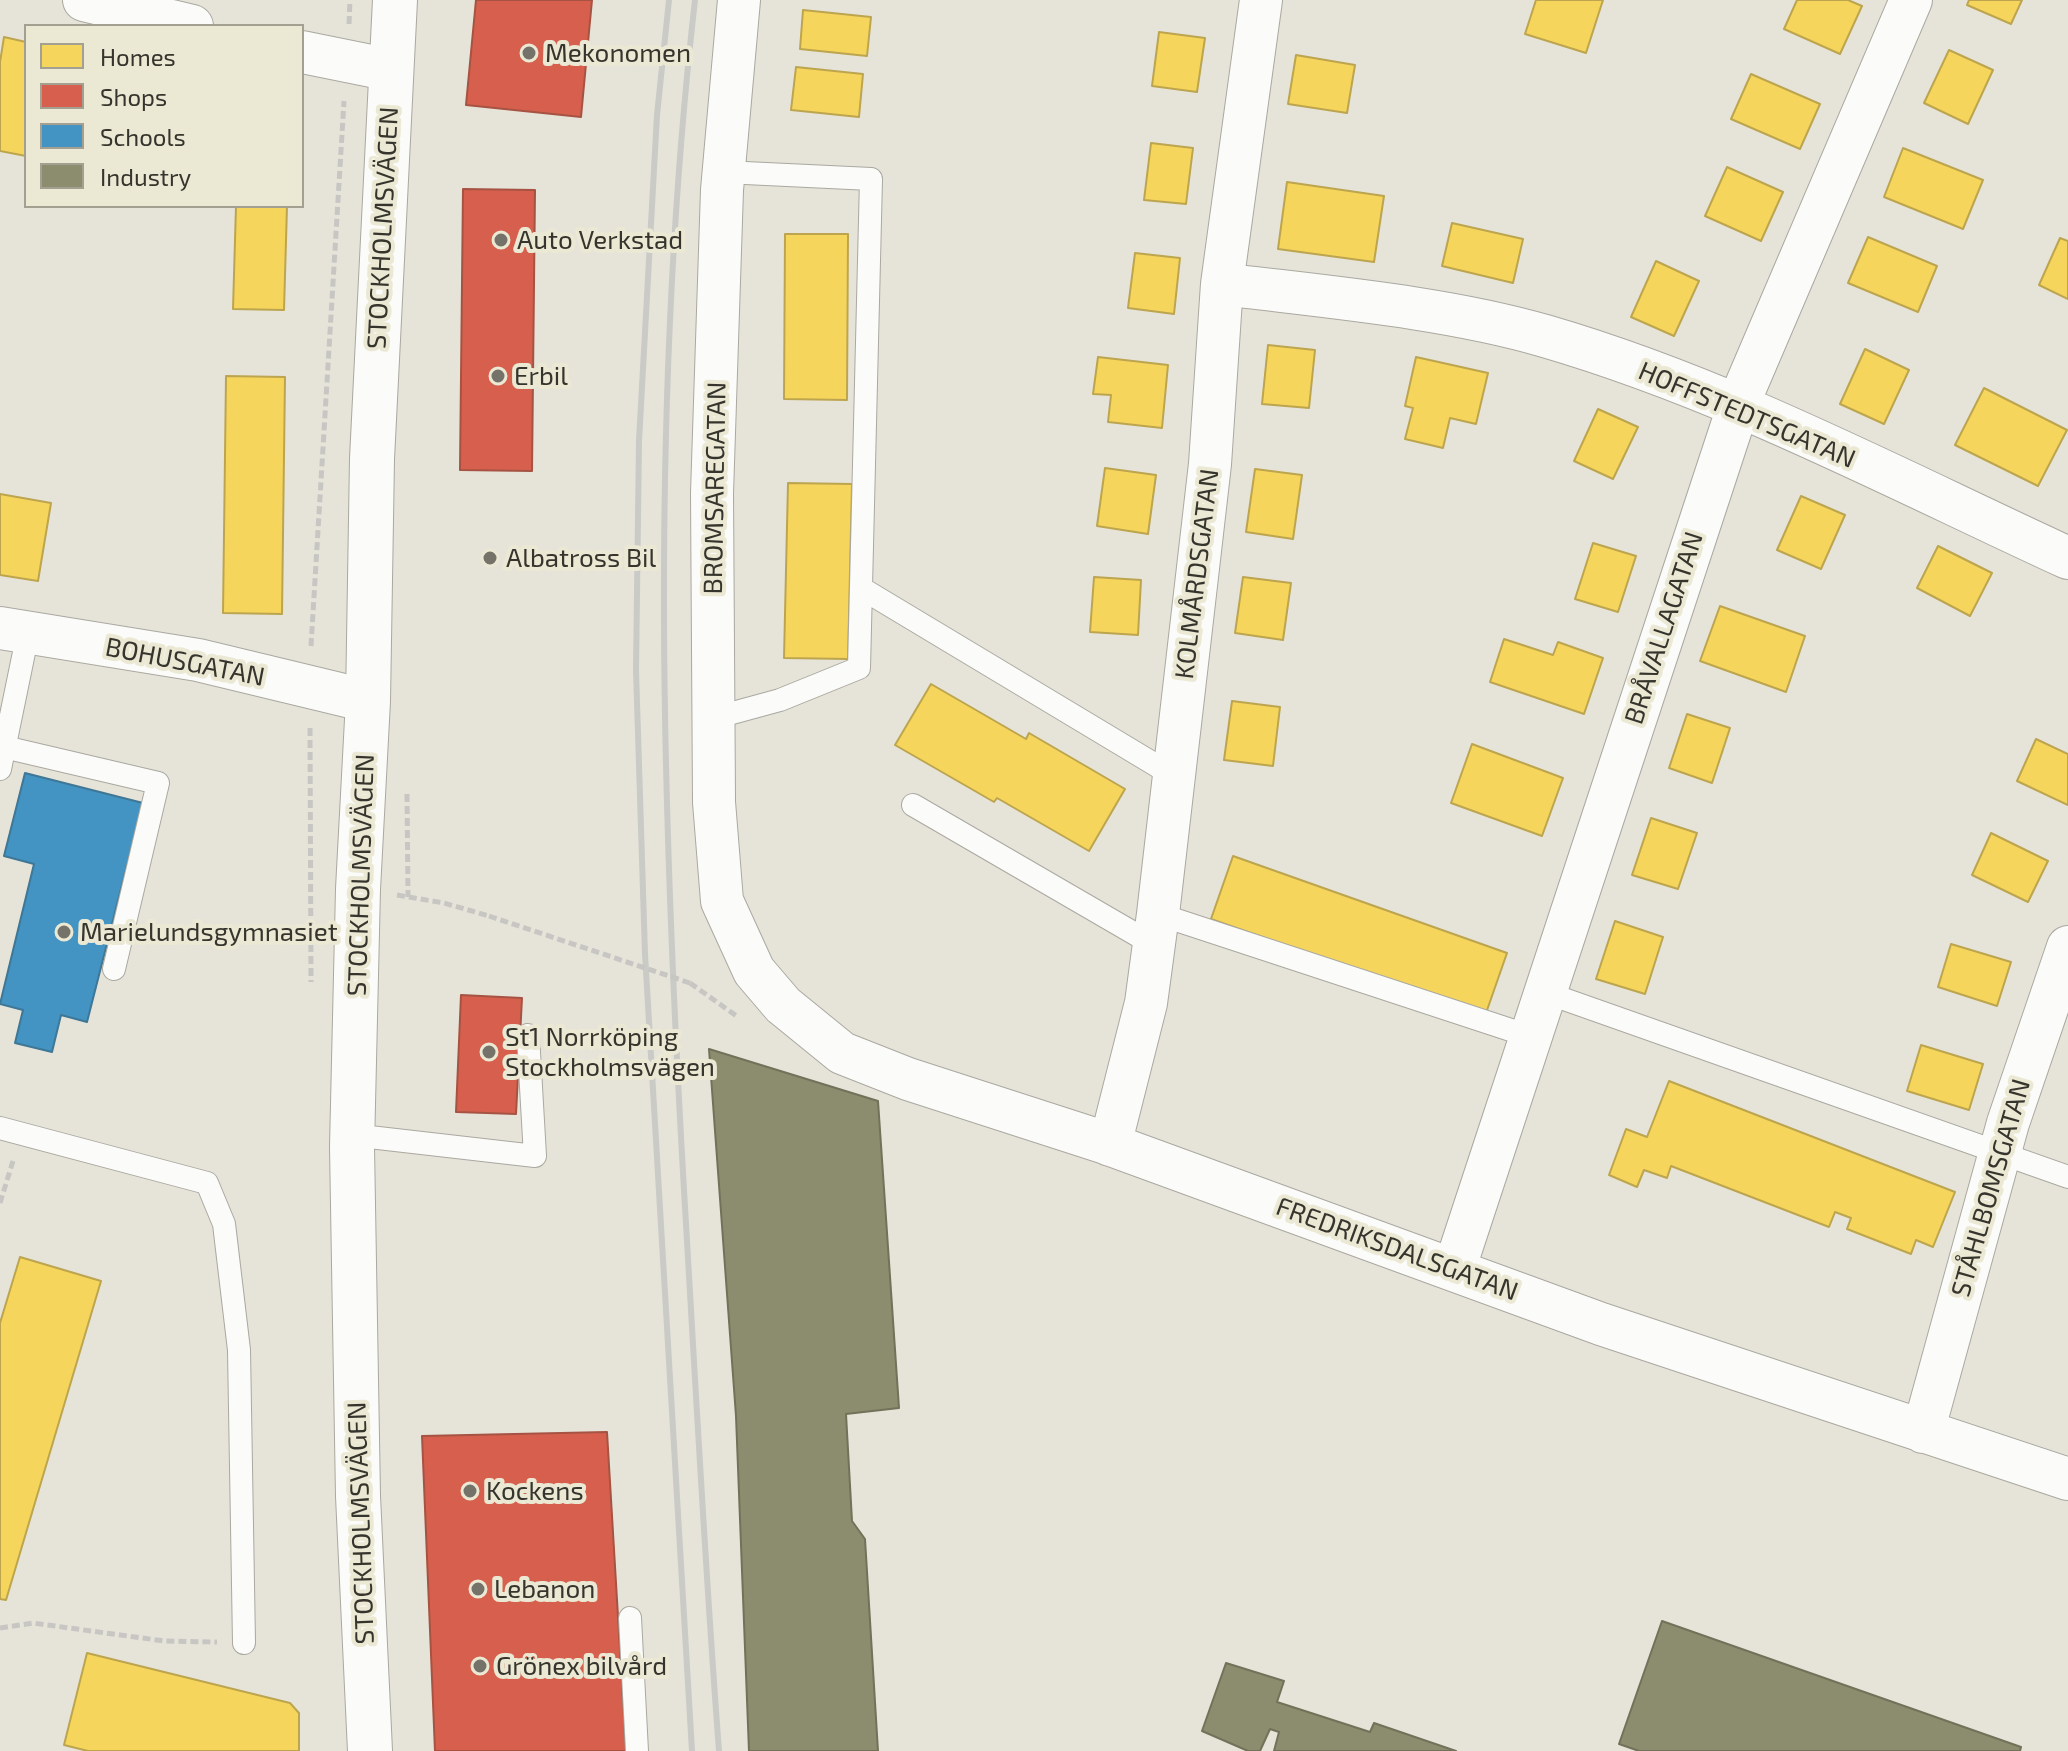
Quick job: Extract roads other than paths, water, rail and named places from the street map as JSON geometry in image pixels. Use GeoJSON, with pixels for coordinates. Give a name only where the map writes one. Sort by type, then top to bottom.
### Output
{"type":"FeatureCollection","features":[{"type":"Feature","properties":{"kind":"main road","name":"STOCKHOLMSVÄGEN"},"geometry":{"type":"LineString","coordinates":[[370,1751],[358,1496],[352,1135],[358,889],[368,701],[372,459],[395,0]]}},
{"type":"Feature","properties":{"kind":"street"},"geometry":{"type":"LineString","coordinates":[[84,0],[184,24]]}},
{"type":"Feature","properties":{"kind":"street","name":"BROMSAREGATAN"},"geometry":{"type":"LineString","coordinates":[[739,0],[724,172],[712,493],[714,802],[722,901],[754,971]]}},
{"type":"Feature","properties":{"kind":"street","name":"KOLMÅRDSGATAN"},"geometry":{"type":"LineString","coordinates":[[1110,1145],[1146,1003],[1210,464],[1222,284],[1261,0]]}},
{"type":"Feature","properties":{"kind":"street","name":"BRÅVALLAGATAN"},"geometry":{"type":"LineString","coordinates":[[1454,1270],[1738,405],[1911,0]]}},
{"type":"Feature","properties":{"kind":"street"},"geometry":{"type":"LineString","coordinates":[[304,52],[391,70]]}},
{"type":"Feature","properties":{"kind":"street","name":"HOFFSTEDTSGATAN"},"geometry":{"type":"LineString","coordinates":[[1222,284],[1403,308],[1542,335],[1666,376],[1738,405],[2068,558]]}},
{"type":"Feature","properties":{"kind":"street","name":"BOHUSGATAN"},"geometry":{"type":"LineString","coordinates":[[14,631],[198,660],[368,701]]}},
{"type":"Feature","properties":{"kind":"street","name":"STÅHLBOMSGATAN"},"geometry":{"type":"LineString","coordinates":[[1923,1432],[2000,1152],[2068,947]]}},
{"type":"Feature","properties":{"kind":"street","name":"FREDRIKSDALSGATAN"},"geometry":{"type":"LineString","coordinates":[[754,971],[783,1005],[842,1053],[908,1079],[1110,1145],[1601,1324],[2068,1479]]}},
{"type":"Feature","properties":{"kind":"lane"},"geometry":{"type":"LineString","coordinates":[[714,718],[780,700],[859,668],[871,179],[724,172]]}},
{"type":"Feature","properties":{"kind":"lane"},"geometry":{"type":"LineString","coordinates":[[861,588],[1174,776]]}},
{"type":"Feature","properties":{"kind":"lane"},"geometry":{"type":"LineString","coordinates":[[14,631],[2,758],[158,783],[114,969]]}},
{"type":"Feature","properties":{"kind":"lane"},"geometry":{"type":"LineString","coordinates":[[913,805],[1137,935],[1156,926],[1529,1036]]}},
{"type":"Feature","properties":{"kind":"lane"},"geometry":{"type":"LineString","coordinates":[[1544,992],[2068,1177]]}},
{"type":"Feature","properties":{"kind":"lane"},"geometry":{"type":"LineString","coordinates":[[352,1135],[535,1156],[528,1035]]}},
{"type":"Feature","properties":{"kind":"lane"},"geometry":{"type":"LineString","coordinates":[[11,1130],[207,1183],[224,1224],[239,1350],[244,1643]]}},
{"type":"Feature","properties":{"kind":"lane"},"geometry":{"type":"LineString","coordinates":[[630,1618],[637,1751]]}},
{"type":"Feature","properties":{"kind":"railway"},"geometry":{"type":"LineString","coordinates":[[669,0],[657,115],[639,441],[636,670],[645,954],[692,1751]]}},
{"type":"Feature","properties":{"kind":"railway"},"geometry":{"type":"LineString","coordinates":[[695,0],[680,155],[670,310],[665,465],[666,775],[678,1086],[719,1751]]}},
{"type":"Feature","properties":{"kind":"place","name":"Mekonomen"},"geometry":{"type":"Point","coordinates":[529,53]}},
{"type":"Feature","properties":{"kind":"place","name":"Auto Verkstad"},"geometry":{"type":"Point","coordinates":[501,240]}},
{"type":"Feature","properties":{"kind":"place","name":"Erbil"},"geometry":{"type":"Point","coordinates":[498,376]}},
{"type":"Feature","properties":{"kind":"place","name":"Albatross Bil"},"geometry":{"type":"Point","coordinates":[490,558]}},
{"type":"Feature","properties":{"kind":"place","name":"Marielundsgymnasiet"},"geometry":{"type":"Point","coordinates":[64,932]}},
{"type":"Feature","properties":{"kind":"place","name":"St1 Norrköping Stockholmsvägen"},"geometry":{"type":"Point","coordinates":[489,1052]}},
{"type":"Feature","properties":{"kind":"place","name":"Kockens"},"geometry":{"type":"Point","coordinates":[470,1491]}},
{"type":"Feature","properties":{"kind":"place","name":"Lebanon"},"geometry":{"type":"Point","coordinates":[478,1589]}},
{"type":"Feature","properties":{"kind":"place","name":"Grönex bilvård"},"geometry":{"type":"Point","coordinates":[480,1666]}}]}
